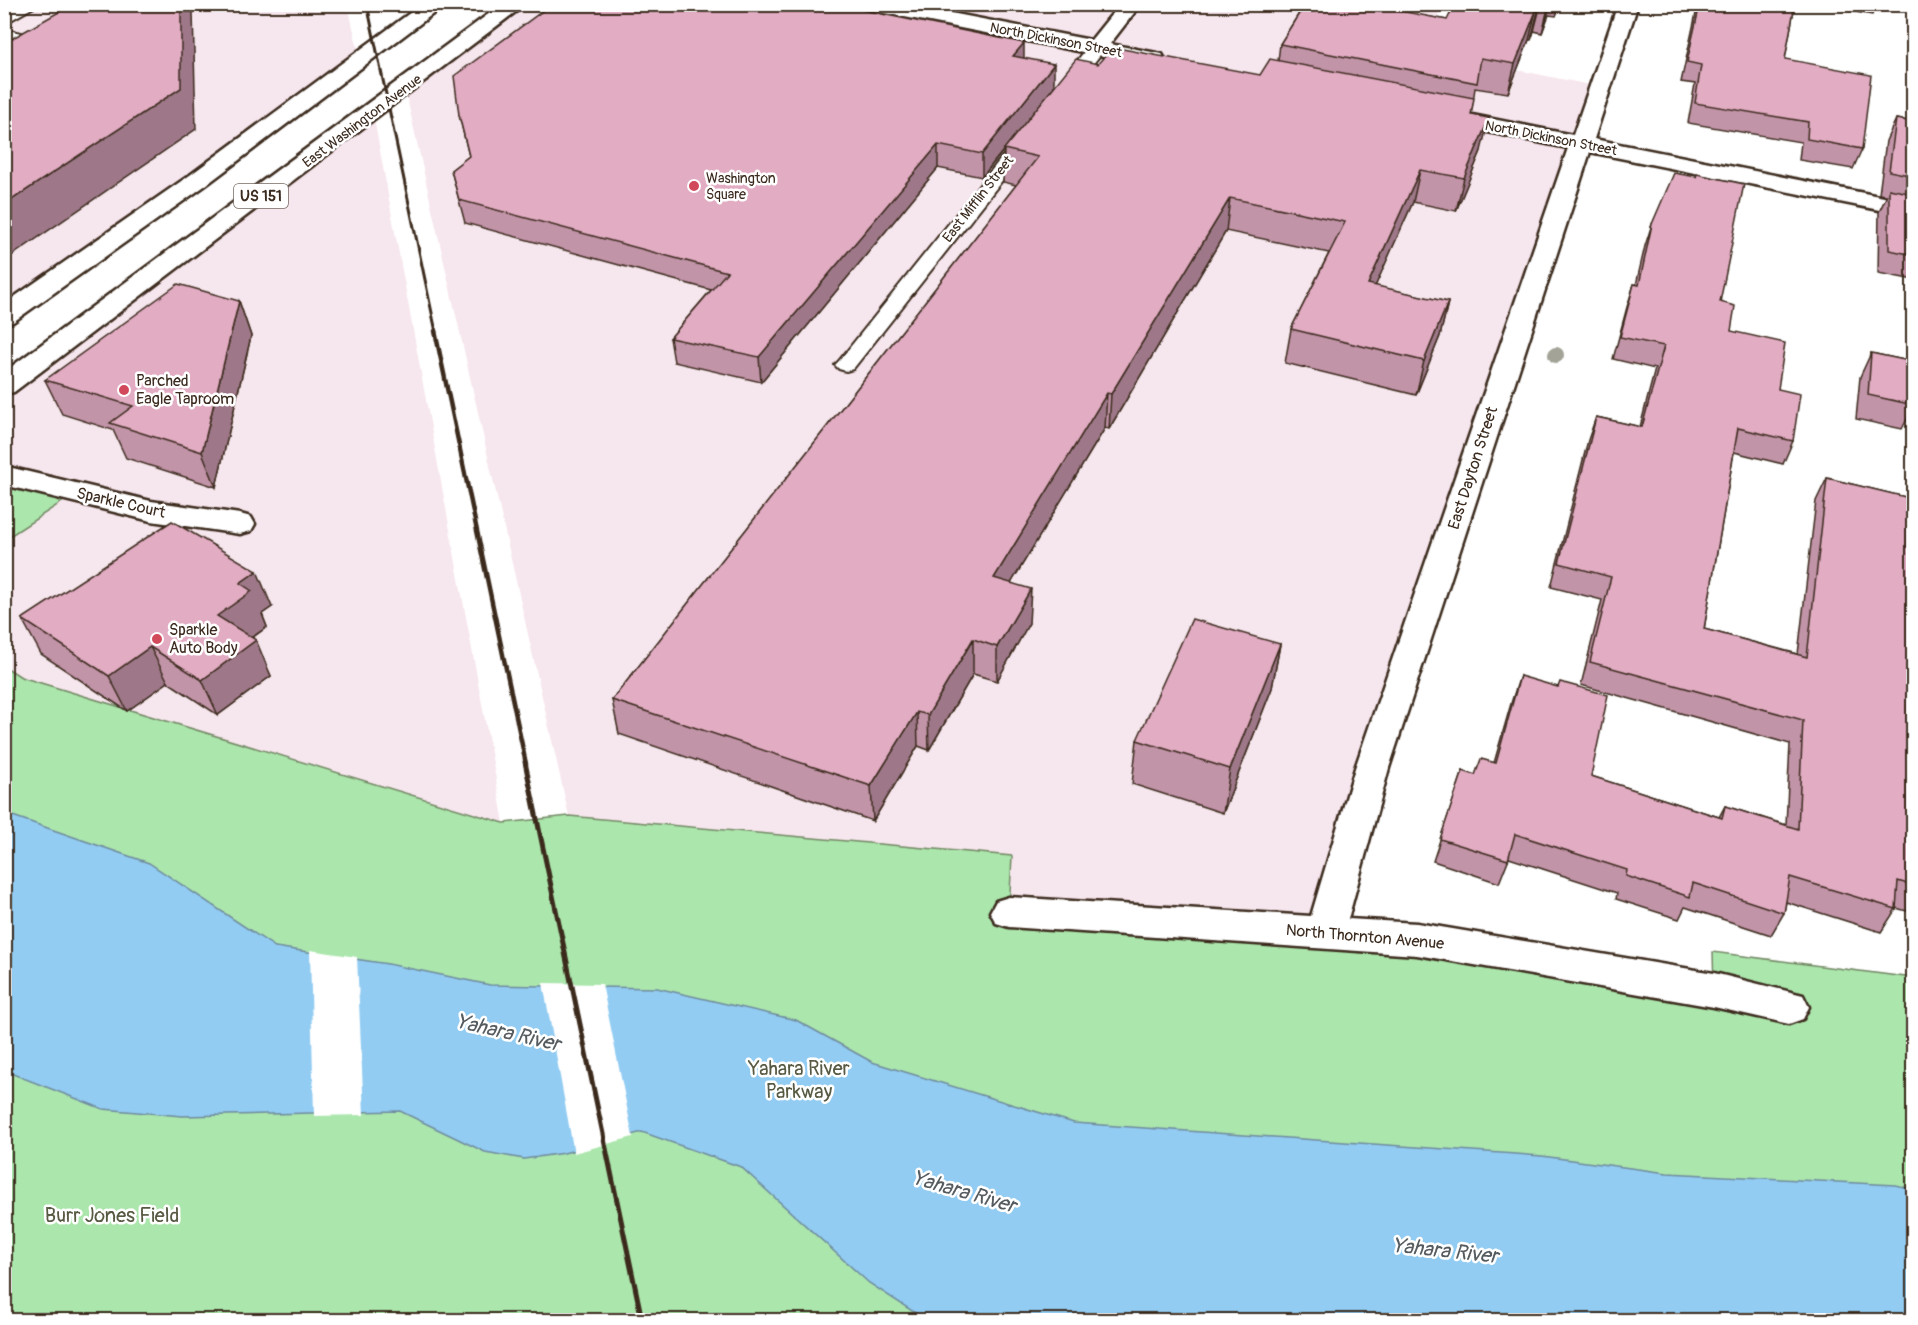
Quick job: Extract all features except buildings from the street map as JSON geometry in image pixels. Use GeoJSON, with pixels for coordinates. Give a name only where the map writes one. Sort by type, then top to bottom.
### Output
{"type":"FeatureCollection","features":[{"type":"Feature","properties":{"kind":"street"},"geometry":{"type":"LineString","coordinates":[[4,316],[198,180],[436,4]]}},
{"type":"Feature","properties":{"kind":"street","name":"East Washington Avenue"},"geometry":{"type":"LineString","coordinates":[[4,386],[516,4]]}},
{"type":"Feature","properties":{"kind":"street","name":"North Dickinson Street"},"geometry":{"type":"LineString","coordinates":[[869,4],[1173,63]]}},
{"type":"Feature","properties":{"kind":"street"},"geometry":{"type":"LineString","coordinates":[[1097,48],[1131,4]]}},
{"type":"Feature","properties":{"kind":"street","name":"East Dayton Street"},"geometry":{"type":"LineString","coordinates":[[1325,933],[1372,768],[1628,4]]}},
{"type":"Feature","properties":{"kind":"street","name":"North Dickinson Street"},"geometry":{"type":"LineString","coordinates":[[1426,113],[1914,210]]}},
{"type":"Feature","properties":{"kind":"street","name":"Sparkle Court"},"geometry":{"type":"LineString","coordinates":[[4,475],[151,511],[240,524]]}},
{"type":"Feature","properties":{"kind":"street","name":"North Thornton Avenue"},"geometry":{"type":"LineString","coordinates":[[1009,912],[1417,939],[1714,990],[1789,1007]]}},
{"type":"Feature","properties":{"kind":"lane"},"geometry":{"type":"LineString","coordinates":[[4,20],[31,4]]}},
{"type":"Feature","properties":{"kind":"lane"},"geometry":{"type":"LineString","coordinates":[[4,34],[61,47],[70,42]]}},
{"type":"Feature","properties":{"kind":"lane"},"geometry":{"type":"LineString","coordinates":[[1052,105],[1097,48]]}},
{"type":"Feature","properties":{"kind":"lane","name":"East Mifflin Street"},"geometry":{"type":"LineString","coordinates":[[846,365],[1037,124]]}},
{"type":"Feature","properties":{"kind":"shaded area"},"geometry":{"type":"Polygon","coordinates":[[[516,4],[1444,5],[1419,50],[1600,87],[1325,933],[1009,912],[1012,856],[569,816],[405,89],[516,4]]]}},
{"type":"Feature","properties":{"kind":"shaded area"},"geometry":{"type":"Polygon","coordinates":[[[5,5],[348,5],[360,59],[5,316],[5,5]]]}},
{"type":"Feature","properties":{"kind":"shaded area"},"geometry":{"type":"Polygon","coordinates":[[[373,113],[504,823],[21,677],[5,666],[5,539],[75,493],[5,475],[4,386],[373,113]]]}},
{"type":"Feature","properties":{"kind":"green space"},"geometry":{"type":"Polygon","coordinates":[[[5,475],[76,493],[5,539],[5,475]]]}},
{"type":"Feature","properties":{"kind":"green space","name":"Yahara River Parkway"},"geometry":{"type":"Polygon","coordinates":[[[4,666],[21,677],[504,823],[569,816],[1012,856],[1009,911],[1417,939],[1714,989],[1713,952],[1913,978],[1913,1320],[5,1320],[4,666]]]}},
{"type":"Feature","properties":{"kind":"water","name":"Yahara River"},"geometry":{"type":"Polygon","coordinates":[[[4,813],[149,863],[275,947],[388,964],[490,985],[657,988],[796,1020],[872,1062],[1074,1123],[1542,1156],[1667,1173],[1895,1185],[1913,1189],[1913,1320],[926,1320],[869,1283],[741,1167],[642,1132],[564,1153],[524,1159],[485,1152],[400,1111],[182,1116],[103,1109],[5,1071],[4,813]]]}},
{"type":"Feature","properties":{"kind":"pier"},"geometry":{"type":"Polygon","coordinates":[[[310,950],[357,957],[364,1115],[314,1116],[310,950]]]}},
{"type":"Feature","properties":{"kind":"pier"},"geometry":{"type":"Polygon","coordinates":[[[543,983],[602,984],[633,1137],[574,1153],[543,983]]]}},
{"type":"Feature","properties":{"kind":"railway"},"geometry":{"type":"LineString","coordinates":[[367,4],[436,332]]}},
{"type":"Feature","properties":{"kind":"railway"},"geometry":{"type":"LineString","coordinates":[[435,331],[526,764]]}},
{"type":"Feature","properties":{"kind":"railway"},"geometry":{"type":"LineString","coordinates":[[525,762],[642,1320]]}},
{"type":"Feature","properties":{"kind":"place","name":"Washington Square"},"geometry":{"type":"Point","coordinates":[694,186]}},
{"type":"Feature","properties":{"kind":"place","name":"Parched Eagle Taproom"},"geometry":{"type":"Point","coordinates":[124,390]}},
{"type":"Feature","properties":{"kind":"place","name":"Sparkle Auto Body"},"geometry":{"type":"Point","coordinates":[157,639]}},
{"type":"Feature","properties":{"kind":"park label","name":"Burr Jones Field"},"geometry":{"type":"Point","coordinates":[112,1215]}}]}
